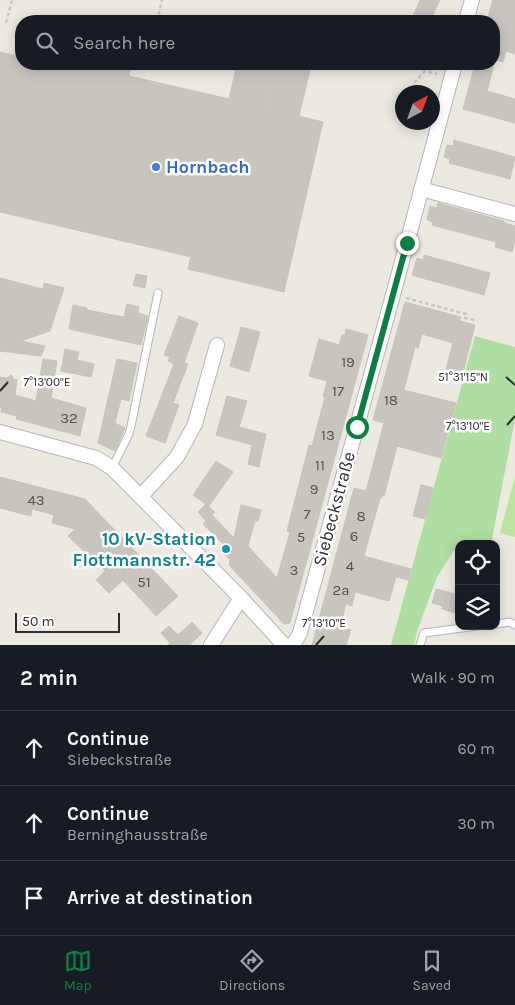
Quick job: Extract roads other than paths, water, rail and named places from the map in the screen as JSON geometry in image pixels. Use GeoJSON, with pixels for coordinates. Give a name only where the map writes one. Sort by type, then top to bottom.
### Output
{"type":"FeatureCollection","features":[{"type":"Feature","properties":{"kind":"street"},"geometry":{"type":"LineString","coordinates":[[468,15],[472,0]]}},
{"type":"Feature","properties":{"kind":"street","name":"Siebeckstraße"},"geometry":{"type":"LineString","coordinates":[[293,645],[300,633],[453,70]]}},
{"type":"Feature","properties":{"kind":"street"},"geometry":{"type":"LineString","coordinates":[[421,189],[515,214]]}},
{"type":"Feature","properties":{"kind":"street"},"geometry":{"type":"LineString","coordinates":[[141,496],[177,457],[195,424],[217,345]]}},
{"type":"Feature","properties":{"kind":"street"},"geometry":{"type":"LineString","coordinates":[[0,432],[96,458],[112,468],[284,645]]}},
{"type":"Feature","properties":{"kind":"street"},"geometry":{"type":"LineString","coordinates":[[211,645],[240,598]]}},
{"type":"Feature","properties":{"kind":"lane"},"geometry":{"type":"LineString","coordinates":[[112,468],[129,434],[158,293]]}},
{"type":"Feature","properties":{"kind":"lane"},"geometry":{"type":"LineString","coordinates":[[500,623],[510,622],[515,625]]}},
{"type":"Feature","properties":{"kind":"lane"},"geometry":{"type":"LineString","coordinates":[[420,645],[424,633],[455,629]]}},
{"type":"Feature","properties":{"kind":"place","name":"Hornbach"},"geometry":{"type":"Point","coordinates":[156,167]}},
{"type":"Feature","properties":{"kind":"place","name":"10 kV-Station Flottmannstr. 42"},"geometry":{"type":"Point","coordinates":[226,549]}}]}
